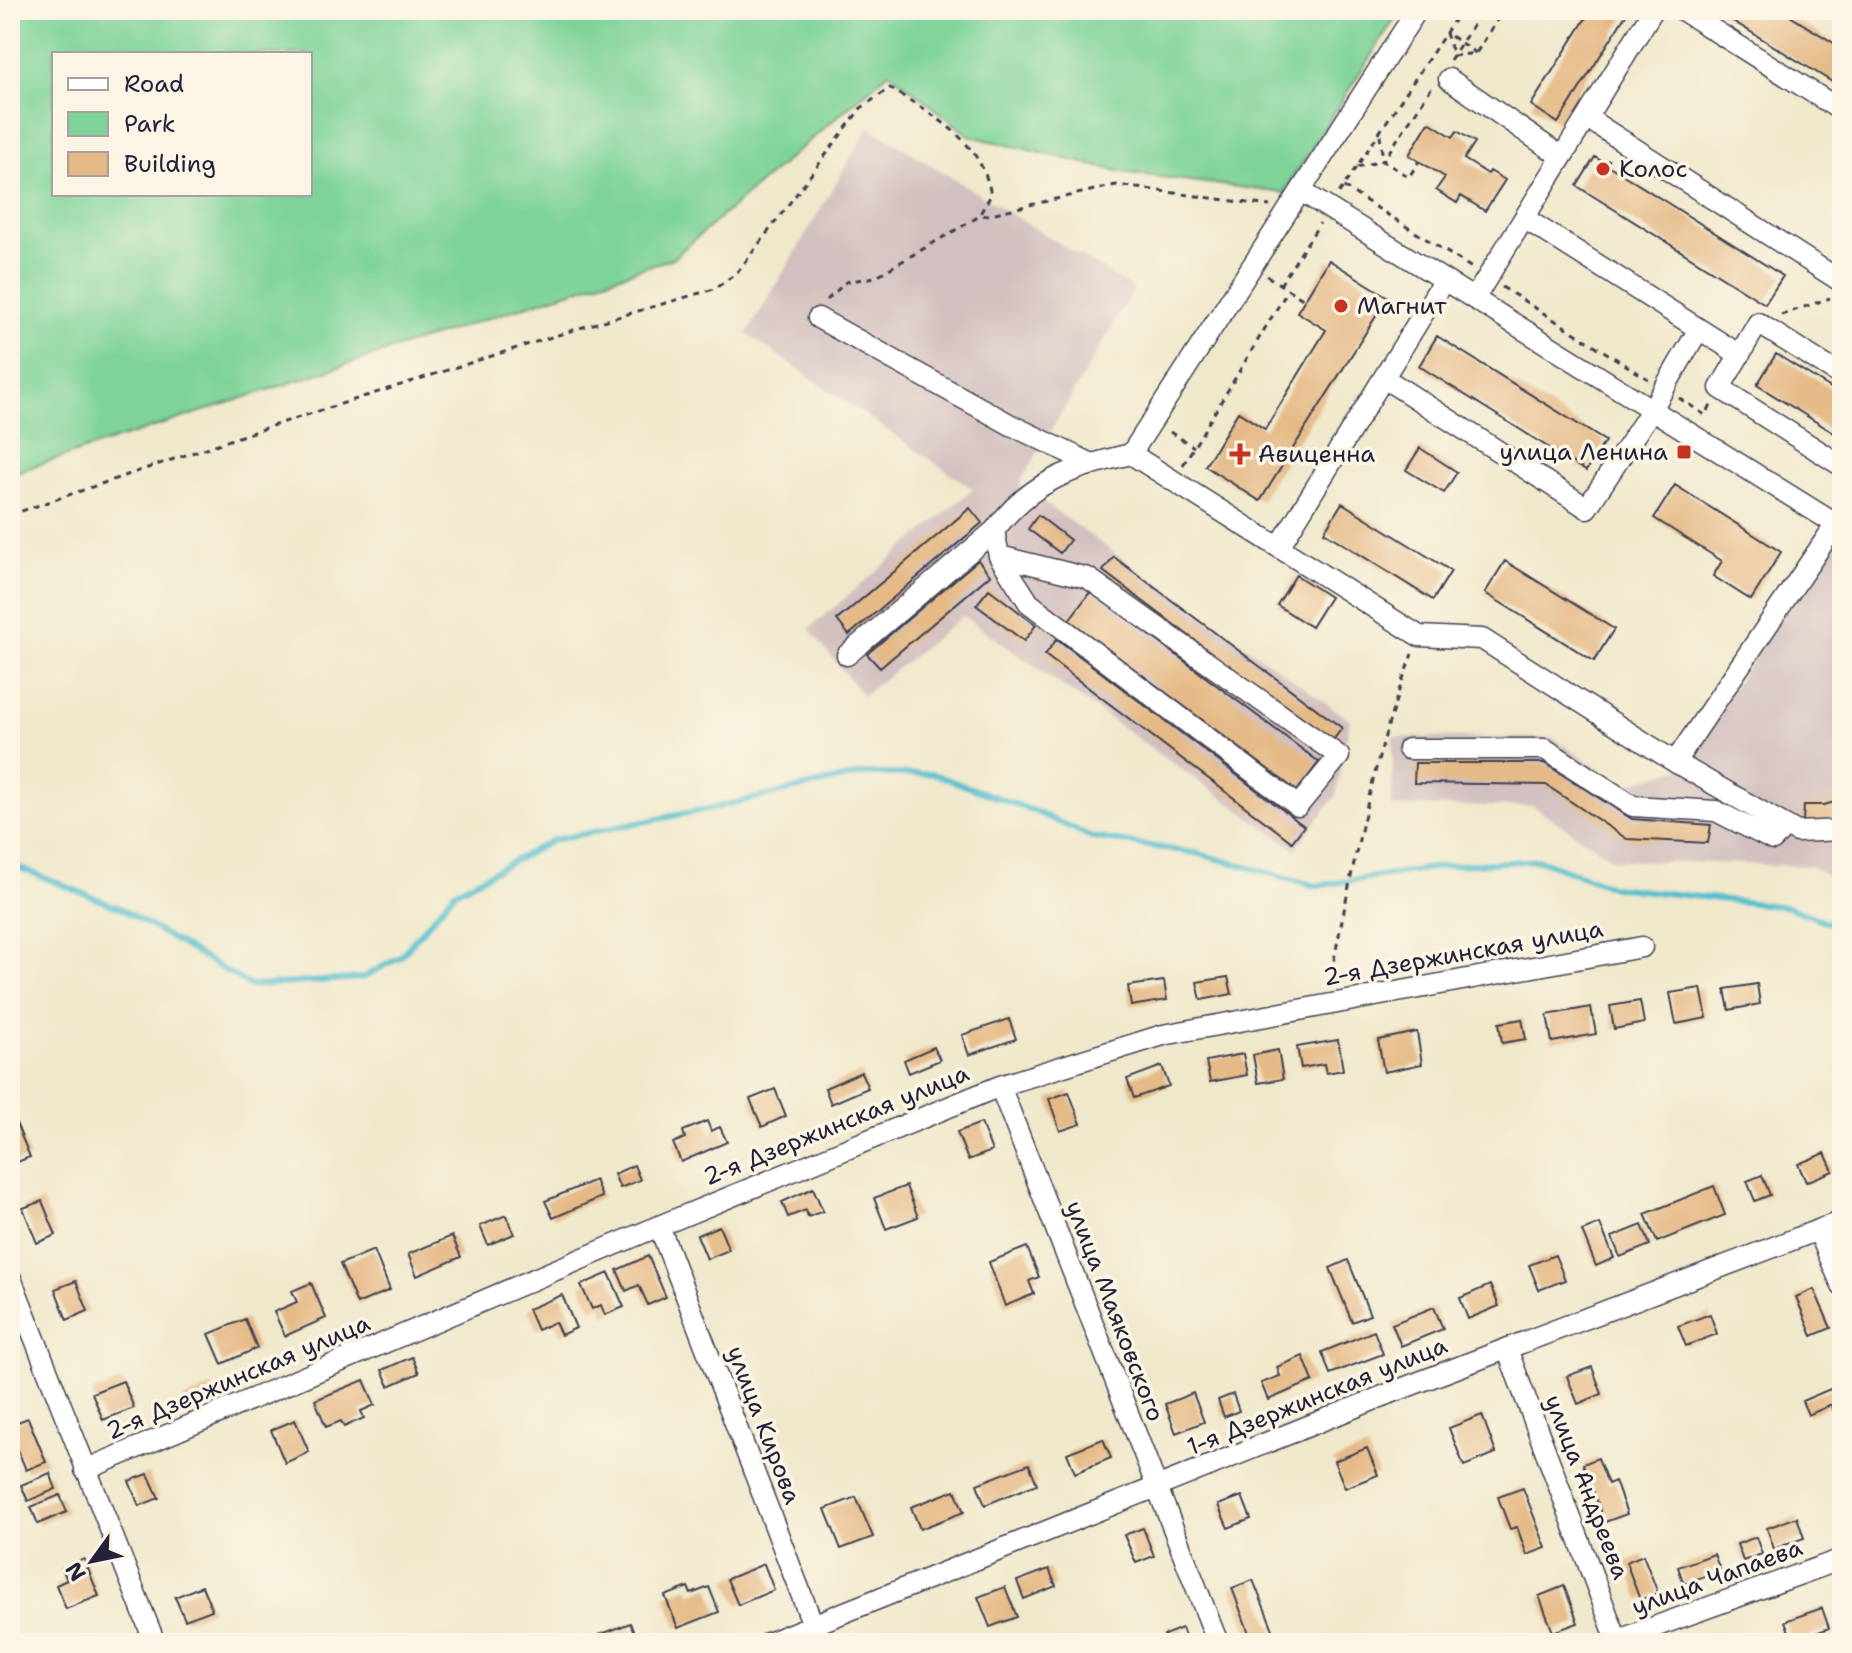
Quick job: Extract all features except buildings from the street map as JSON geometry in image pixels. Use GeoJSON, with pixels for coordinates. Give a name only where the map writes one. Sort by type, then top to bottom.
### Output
{"type":"FeatureCollection","features":[{"type":"Feature","properties":{"kind":"street"},"geometry":{"type":"LineString","coordinates":[[847,655],[994,531],[1011,507],[1033,491],[1090,463],[1131,454],[1417,10]]}},
{"type":"Feature","properties":{"kind":"street"},"geometry":{"type":"LineString","coordinates":[[1474,299],[1653,10]]}},
{"type":"Feature","properties":{"kind":"street"},"geometry":{"type":"LineString","coordinates":[[1682,10],[1842,111]]}},
{"type":"Feature","properties":{"kind":"street"},"geometry":{"type":"LineString","coordinates":[[1443,77],[1562,157]]}},
{"type":"Feature","properties":{"kind":"street"},"geometry":{"type":"LineString","coordinates":[[1587,118],[1842,282]]}},
{"type":"Feature","properties":{"kind":"street"},"geometry":{"type":"LineString","coordinates":[[1295,199],[1329,209],[1839,526],[1675,762]]}},
{"type":"Feature","properties":{"kind":"street"},"geometry":{"type":"LineString","coordinates":[[1524,218],[1740,355]]}},
{"type":"Feature","properties":{"kind":"street"},"geometry":{"type":"LineString","coordinates":[[1279,547],[1444,280]]}},
{"type":"Feature","properties":{"kind":"street"},"geometry":{"type":"LineString","coordinates":[[818,318],[1011,425],[1090,463]]}},
{"type":"Feature","properties":{"kind":"street"},"geometry":{"type":"LineString","coordinates":[[1842,376],[1758,323],[1720,388],[1842,466]]}},
{"type":"Feature","properties":{"kind":"street"},"geometry":{"type":"LineString","coordinates":[[1384,378],[1587,508],[1652,409],[1699,329]]}},
{"type":"Feature","properties":{"kind":"street"},"geometry":{"type":"LineString","coordinates":[[1131,454],[1419,636],[1482,639],[1675,762],[1785,826],[1797,832],[1842,830]]}},
{"type":"Feature","properties":{"kind":"street"},"geometry":{"type":"LineString","coordinates":[[994,531],[999,556],[1029,603],[1298,806],[1339,756],[1088,578],[999,556]]}},
{"type":"Feature","properties":{"kind":"street"},"geometry":{"type":"LineString","coordinates":[[1408,749],[1545,749],[1633,806],[1716,811],[1773,840],[1785,826]]}},
{"type":"Feature","properties":{"kind":"street","name":"2-я Дзержинская улица"},"geometry":{"type":"LineString","coordinates":[[85,1470],[659,1226],[1000,1086],[1163,1035],[1642,947]]}},
{"type":"Feature","properties":{"kind":"street","name":"улица Маяковского"},"geometry":{"type":"LineString","coordinates":[[1000,1086],[1218,1643]]}},
{"type":"Feature","properties":{"kind":"street","name":"1-я Дзержинская улица"},"geometry":{"type":"LineString","coordinates":[[768,1643],[817,1634],[1156,1488],[1842,1221]]}},
{"type":"Feature","properties":{"kind":"street","name":"улица Кирова"},"geometry":{"type":"LineString","coordinates":[[659,1226],[817,1634]]}},
{"type":"Feature","properties":{"kind":"street"},"geometry":{"type":"LineString","coordinates":[[1818,1230],[1842,1286]]}},
{"type":"Feature","properties":{"kind":"street"},"geometry":{"type":"LineString","coordinates":[[10,1276],[155,1643]]}},
{"type":"Feature","properties":{"kind":"street","name":"улица Андреева"},"geometry":{"type":"LineString","coordinates":[[1507,1349],[1615,1642]]}},
{"type":"Feature","properties":{"kind":"street","name":"улица Чапаева"},"geometry":{"type":"LineString","coordinates":[[1615,1642],[1842,1559]]}},
{"type":"Feature","properties":{"kind":"path"},"geometry":{"type":"LineString","coordinates":[[1280,285],[1461,10]]}},
{"type":"Feature","properties":{"kind":"path"},"geometry":{"type":"LineString","coordinates":[[1357,167],[1383,161],[1443,77],[1461,43],[1485,10],[1499,18]]}},
{"type":"Feature","properties":{"kind":"path"},"geometry":{"type":"LineString","coordinates":[[1453,56],[1476,53],[1504,10]]}},
{"type":"Feature","properties":{"kind":"path"},"geometry":{"type":"LineString","coordinates":[[1446,33],[1476,53]]}},
{"type":"Feature","properties":{"kind":"path"},"geometry":{"type":"LineString","coordinates":[[1446,33],[1453,56]]}},
{"type":"Feature","properties":{"kind":"path"},"geometry":{"type":"LineString","coordinates":[[10,515],[256,431],[583,327],[714,289],[737,273],[861,108],[890,88],[937,118],[975,151],[989,180],[991,195],[978,217]]}},
{"type":"Feature","properties":{"kind":"path"},"geometry":{"type":"LineString","coordinates":[[1380,132],[1383,161]]}},
{"type":"Feature","properties":{"kind":"path"},"geometry":{"type":"LineString","coordinates":[[1383,161],[1409,177],[1419,161]]}},
{"type":"Feature","properties":{"kind":"path"},"geometry":{"type":"LineString","coordinates":[[818,318],[829,296],[846,282],[875,277],[978,217],[1116,185],[1295,199]]}},
{"type":"Feature","properties":{"kind":"path"},"geometry":{"type":"LineString","coordinates":[[1344,187],[1705,415],[1720,388]]}},
{"type":"Feature","properties":{"kind":"path"},"geometry":{"type":"LineString","coordinates":[[1252,267],[1304,300]]}},
{"type":"Feature","properties":{"kind":"path"},"geometry":{"type":"LineString","coordinates":[[1174,481],[1288,290]]}},
{"type":"Feature","properties":{"kind":"path"},"geometry":{"type":"LineString","coordinates":[[1758,323],[1842,294]]}},
{"type":"Feature","properties":{"kind":"path"},"geometry":{"type":"LineString","coordinates":[[1153,421],[1194,447]]}},
{"type":"Feature","properties":{"kind":"path"},"geometry":{"type":"LineString","coordinates":[[1330,976],[1391,710],[1419,636]]}},
{"type":"Feature","properties":{"kind":"shaded area"},"geometry":{"type":"Polygon","coordinates":[[[869,127],[1134,289],[1019,485],[1350,720],[1336,796],[1295,849],[963,616],[863,696],[809,629],[973,489],[747,334],[869,127]]]}},
{"type":"Feature","properties":{"kind":"shaded area"},"geometry":{"type":"Polygon","coordinates":[[[1837,535],[1842,538],[1842,885],[1810,866],[1614,860],[1533,806],[1392,807],[1393,737],[1553,738],[1623,786],[1678,769],[1837,535]]]}},
{"type":"Feature","properties":{"kind":"green space"},"geometry":{"type":"Polygon","coordinates":[[[10,10],[1400,10],[1283,193],[1122,172],[970,136],[889,72],[673,258],[10,474],[10,10]]]}},
{"type":"Feature","properties":{"kind":"waterway"},"geometry":{"type":"LineString","coordinates":[[10,864],[120,908],[251,986],[362,978],[400,957],[455,892],[553,840],[862,774],[933,774],[1034,811],[1092,837],[1200,854],[1316,886],[1444,866],[1539,860],[1613,887],[1788,907],[1842,928]]}},
{"type":"Feature","properties":{"kind":"place","name":"Колос"},"geometry":{"type":"Point","coordinates":[1603,169]}},
{"type":"Feature","properties":{"kind":"place","name":"Магнит"},"geometry":{"type":"Point","coordinates":[1341,306]}},
{"type":"Feature","properties":{"kind":"place","name":"улица Ленина"},"geometry":{"type":"Point","coordinates":[1684,452]}},
{"type":"Feature","properties":{"kind":"place","name":"Авиценна"},"geometry":{"type":"Point","coordinates":[1240,454]}}]}
